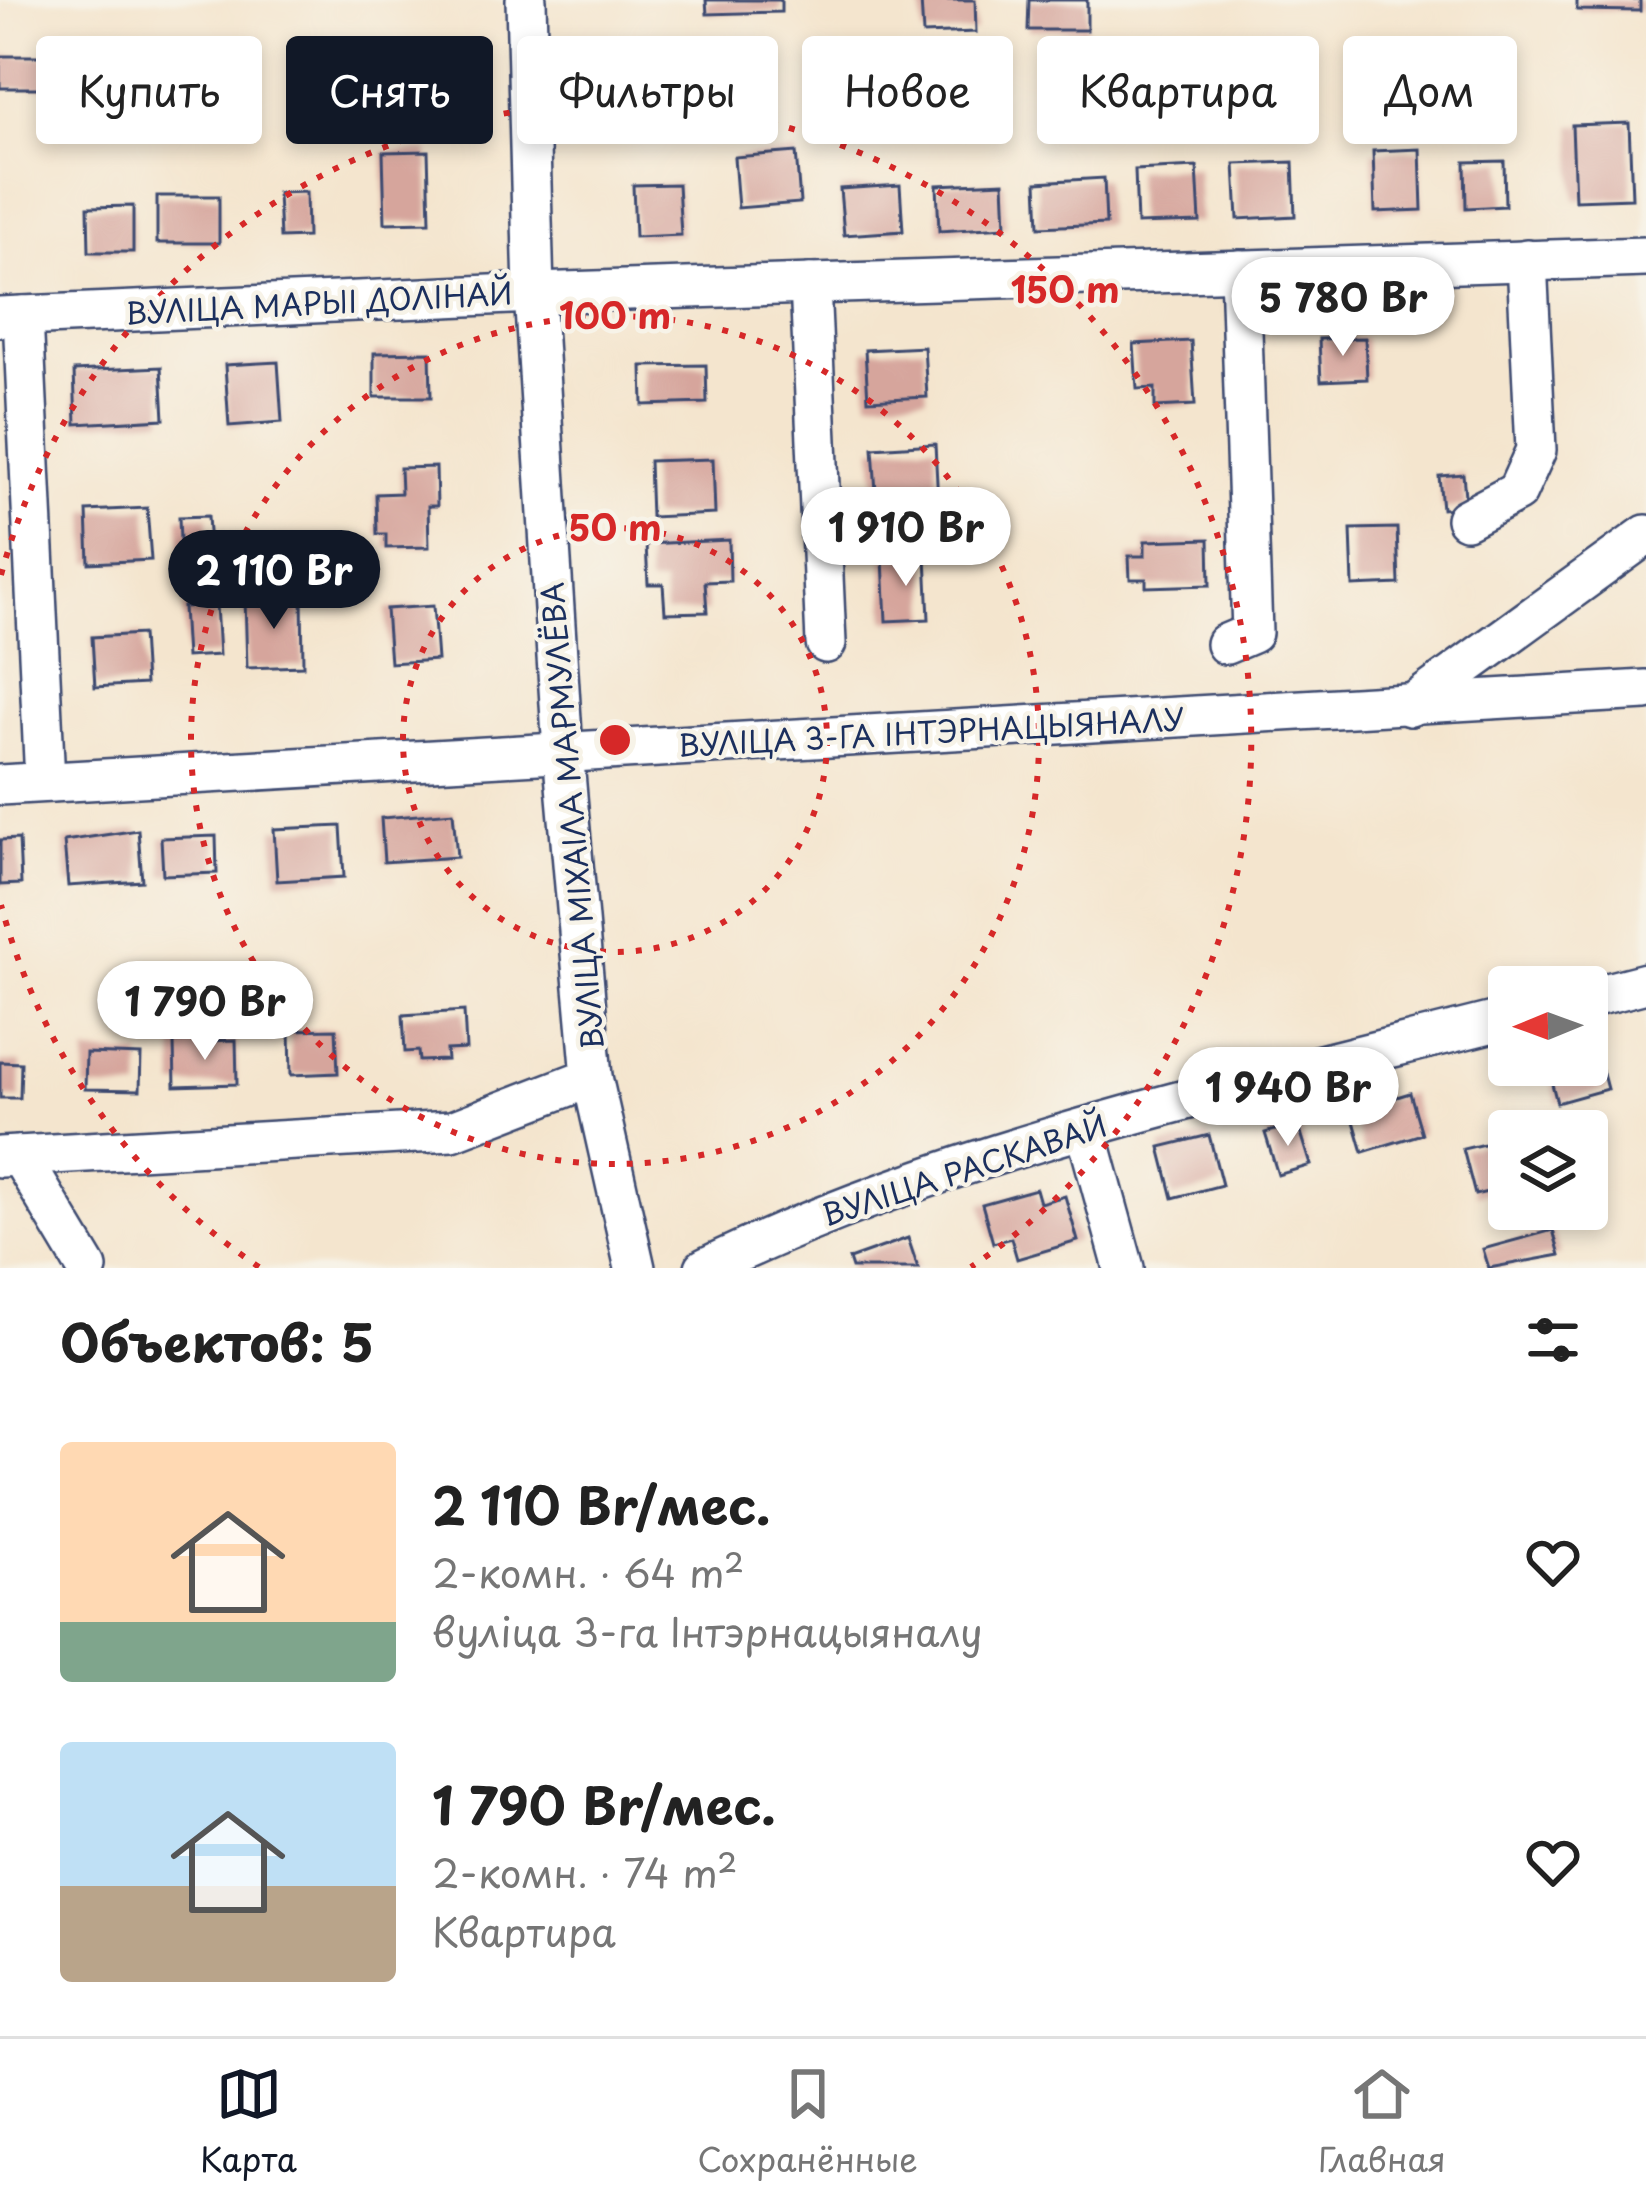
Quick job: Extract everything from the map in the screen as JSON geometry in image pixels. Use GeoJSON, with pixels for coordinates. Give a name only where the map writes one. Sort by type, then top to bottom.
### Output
{"type":"FeatureCollection","features":[{"type":"Feature","properties":{"kind":"street","name":"ВУЛІЦА МІХАІЛА МАРМУЛЁВА"},"geometry":{"type":"LineString","coordinates":[[526,0],[534,293],[563,751],[592,1077],[635,1268]]}},
{"type":"Feature","properties":{"kind":"street","name":"ВУЛІЦА МАРЫІ ДОЛІНАЙ"},"geometry":{"type":"LineString","coordinates":[[11,316],[534,293],[1646,256]]}},
{"type":"Feature","properties":{"kind":"street"},"geometry":{"type":"LineString","coordinates":[[1466,519],[1517,492],[1528,478],[1536,450],[1527,260]]}},
{"type":"Feature","properties":{"kind":"street"},"geometry":{"type":"LineString","coordinates":[[1226,644],[1252,633],[1240,270]]}},
{"type":"Feature","properties":{"kind":"street"},"geometry":{"type":"LineString","coordinates":[[811,284],[826,643]]}},
{"type":"Feature","properties":{"kind":"street"},"geometry":{"type":"LineString","coordinates":[[11,316],[46,782]]}},
{"type":"Feature","properties":{"kind":"street"},"geometry":{"type":"LineString","coordinates":[[1410,706],[1646,535]]}},
{"type":"Feature","properties":{"kind":"street","name":"ВУЛІЦА 3-ГА ІНТЭРНАЦЫЯНАЛУ"},"geometry":{"type":"LineString","coordinates":[[0,785],[1646,690]]}},
{"type":"Feature","properties":{"kind":"street"},"geometry":{"type":"LineString","coordinates":[[1608,993],[1646,983]]}},
{"type":"Feature","properties":{"kind":"street","name":"ВУЛІЦА РАСКАВАЙ"},"geometry":{"type":"LineString","coordinates":[[705,1268],[796,1224],[1086,1130],[1488,1024]]}},
{"type":"Feature","properties":{"kind":"street"},"geometry":{"type":"LineString","coordinates":[[10,1157],[452,1131],[592,1077]]}},
{"type":"Feature","properties":{"kind":"street"},"geometry":{"type":"LineString","coordinates":[[1086,1130],[1124,1268]]}},
{"type":"Feature","properties":{"kind":"street"},"geometry":{"type":"LineString","coordinates":[[10,1157],[87,1268]]}},
{"type":"Feature","properties":{"kind":"building"},"geometry":{"type":"Polygon","coordinates":[[[706,0],[781,0],[781,12],[707,14],[706,0]]]}},
{"type":"Feature","properties":{"kind":"building"},"geometry":{"type":"Polygon","coordinates":[[[921,0],[975,0],[976,32],[923,34],[921,0]]]}},
{"type":"Feature","properties":{"kind":"building"},"geometry":{"type":"Polygon","coordinates":[[[1029,0],[1087,0],[1087,30],[1028,30],[1029,0]]]}},
{"type":"Feature","properties":{"kind":"building"},"geometry":{"type":"Polygon","coordinates":[[[1577,0],[1640,0],[1640,11],[1577,10],[1577,0]]]}},
{"type":"Feature","properties":{"kind":"building"},"geometry":{"type":"Polygon","coordinates":[[[0,56],[36,56],[36,88],[0,88],[0,56]]]}},
{"type":"Feature","properties":{"kind":"building"},"geometry":{"type":"Polygon","coordinates":[[[1629,123],[1632,198],[1575,200],[1572,125],[1629,123]]]}},
{"type":"Feature","properties":{"kind":"building"},"geometry":{"type":"Polygon","coordinates":[[[1420,149],[1422,210],[1375,212],[1373,151],[1420,149]]]}},
{"type":"Feature","properties":{"kind":"building"},"geometry":{"type":"Polygon","coordinates":[[[428,151],[430,222],[385,223],[383,152],[428,151]]]}},
{"type":"Feature","properties":{"kind":"building"},"geometry":{"type":"Polygon","coordinates":[[[796,152],[800,203],[738,208],[734,157],[796,152]]]}},
{"type":"Feature","properties":{"kind":"building"},"geometry":{"type":"Polygon","coordinates":[[[1504,161],[1505,206],[1466,208],[1465,162],[1504,161]]]}},
{"type":"Feature","properties":{"kind":"building"},"geometry":{"type":"Polygon","coordinates":[[[1293,162],[1295,216],[1238,219],[1235,164],[1293,162]]]}},
{"type":"Feature","properties":{"kind":"building"},"geometry":{"type":"Polygon","coordinates":[[[1197,167],[1200,222],[1137,224],[1135,170],[1197,167]]]}},
{"type":"Feature","properties":{"kind":"building"},"geometry":{"type":"Polygon","coordinates":[[[1104,178],[1106,224],[1039,227],[1037,182],[1104,178]]]}},
{"type":"Feature","properties":{"kind":"building"},"geometry":{"type":"Polygon","coordinates":[[[1004,182],[1006,227],[939,231],[937,185],[1004,182]]]}},
{"type":"Feature","properties":{"kind":"building"},"geometry":{"type":"Polygon","coordinates":[[[678,184],[681,235],[635,237],[633,185],[678,184]]]}},
{"type":"Feature","properties":{"kind":"building"},"geometry":{"type":"Polygon","coordinates":[[[900,185],[903,231],[844,235],[840,189],[900,185]]]}},
{"type":"Feature","properties":{"kind":"building"},"geometry":{"type":"Polygon","coordinates":[[[306,192],[307,237],[280,238],[278,193],[306,192]]]}},
{"type":"Feature","properties":{"kind":"building"},"geometry":{"type":"Polygon","coordinates":[[[157,196],[219,196],[219,243],[157,243],[157,196]]]}},
{"type":"Feature","properties":{"kind":"building"},"geometry":{"type":"Polygon","coordinates":[[[133,206],[133,252],[89,252],[88,207],[133,206]]]}},
{"type":"Feature","properties":{"kind":"building"},"geometry":{"type":"Polygon","coordinates":[[[1365,338],[1367,379],[1321,381],[1319,339],[1365,338]]]}},
{"type":"Feature","properties":{"kind":"building"},"geometry":{"type":"Polygon","coordinates":[[[1191,341],[1195,405],[1155,407],[1155,388],[1137,389],[1134,344],[1191,341]]]}},
{"type":"Feature","properties":{"kind":"building"},"geometry":{"type":"Polygon","coordinates":[[[924,347],[927,397],[868,400],[865,350],[924,347]]]}},
{"type":"Feature","properties":{"kind":"building"},"geometry":{"type":"Polygon","coordinates":[[[430,352],[431,397],[374,397],[374,353],[430,352]]]}},
{"type":"Feature","properties":{"kind":"building"},"geometry":{"type":"Polygon","coordinates":[[[278,362],[282,422],[229,426],[225,365],[278,362]]]}},
{"type":"Feature","properties":{"kind":"building"},"geometry":{"type":"Polygon","coordinates":[[[706,365],[707,403],[643,405],[642,366],[706,365]]]}},
{"type":"Feature","properties":{"kind":"building"},"geometry":{"type":"Polygon","coordinates":[[[161,367],[164,419],[76,424],[74,371],[161,367]]]}},
{"type":"Feature","properties":{"kind":"building"},"geometry":{"type":"Polygon","coordinates":[[[935,444],[939,522],[903,523],[902,490],[876,492],[873,448],[935,444]]]}},
{"type":"Feature","properties":{"kind":"building"},"geometry":{"type":"Polygon","coordinates":[[[713,459],[715,514],[651,517],[649,461],[713,459]]]}},
{"type":"Feature","properties":{"kind":"building"},"geometry":{"type":"Polygon","coordinates":[[[436,467],[437,506],[428,506],[429,547],[386,548],[386,534],[377,534],[376,494],[401,493],[400,468],[436,467]]]}},
{"type":"Feature","properties":{"kind":"building"},"geometry":{"type":"Polygon","coordinates":[[[1463,474],[1466,507],[1442,509],[1439,476],[1463,474]]]}},
{"type":"Feature","properties":{"kind":"building"},"geometry":{"type":"Polygon","coordinates":[[[147,508],[151,560],[89,563],[87,511],[147,508]]]}},
{"type":"Feature","properties":{"kind":"building"},"geometry":{"type":"Polygon","coordinates":[[[208,516],[211,563],[181,564],[179,517],[208,516]]]}},
{"type":"Feature","properties":{"kind":"building"},"geometry":{"type":"Polygon","coordinates":[[[1397,528],[1399,584],[1353,586],[1351,529],[1397,528]]]}},
{"type":"Feature","properties":{"kind":"building"},"geometry":{"type":"Polygon","coordinates":[[[1209,539],[1210,585],[1146,587],[1146,579],[1130,579],[1129,556],[1145,556],[1145,541],[1209,539]]]}},
{"type":"Feature","properties":{"kind":"building"},"geometry":{"type":"Polygon","coordinates":[[[729,540],[730,581],[705,582],[707,612],[665,613],[663,584],[648,584],[646,544],[729,540]]]}},
{"type":"Feature","properties":{"kind":"building"},"geometry":{"type":"Polygon","coordinates":[[[926,557],[929,619],[886,621],[883,559],[926,557]]]}},
{"type":"Feature","properties":{"kind":"building"},"geometry":{"type":"Polygon","coordinates":[[[302,596],[303,666],[247,668],[245,597],[302,596]]]}},
{"type":"Feature","properties":{"kind":"building"},"geometry":{"type":"Polygon","coordinates":[[[216,605],[219,655],[186,657],[183,607],[216,605]]]}},
{"type":"Feature","properties":{"kind":"building"},"geometry":{"type":"Polygon","coordinates":[[[433,606],[437,660],[390,663],[386,609],[433,606]]]}},
{"type":"Feature","properties":{"kind":"building"},"geometry":{"type":"Polygon","coordinates":[[[142,634],[145,684],[95,687],[92,637],[142,634]]]}},
{"type":"Feature","properties":{"kind":"building"},"geometry":{"type":"Polygon","coordinates":[[[453,812],[457,857],[384,862],[381,818],[453,812]]]}},
{"type":"Feature","properties":{"kind":"building"},"geometry":{"type":"Polygon","coordinates":[[[341,826],[344,877],[277,881],[274,829],[341,826]]]}},
{"type":"Feature","properties":{"kind":"building"},"geometry":{"type":"Polygon","coordinates":[[[138,830],[142,881],[68,886],[64,841],[138,830]]]}},
{"type":"Feature","properties":{"kind":"building"},"geometry":{"type":"Polygon","coordinates":[[[216,836],[217,873],[163,875],[161,838],[216,836]]]}},
{"type":"Feature","properties":{"kind":"building"},"geometry":{"type":"Polygon","coordinates":[[[19,839],[21,884],[0,885],[0,840],[19,839]]]}},
{"type":"Feature","properties":{"kind":"building"},"geometry":{"type":"Polygon","coordinates":[[[464,1011],[466,1049],[446,1050],[447,1060],[419,1061],[418,1051],[405,1052],[403,1015],[464,1011]]]}},
{"type":"Feature","properties":{"kind":"building"},"geometry":{"type":"Polygon","coordinates":[[[336,1029],[338,1073],[291,1075],[290,1030],[336,1029]]]}},
{"type":"Feature","properties":{"kind":"building"},"geometry":{"type":"Polygon","coordinates":[[[236,1040],[237,1084],[175,1086],[174,1042],[236,1040]]]}},
{"type":"Feature","properties":{"kind":"building"},"geometry":{"type":"Polygon","coordinates":[[[86,1053],[141,1055],[140,1090],[85,1089],[86,1053]]]}},
{"type":"Feature","properties":{"kind":"building"},"geometry":{"type":"Polygon","coordinates":[[[0,1062],[21,1063],[20,1098],[0,1098],[0,1062]]]}},
{"type":"Feature","properties":{"kind":"building"},"geometry":{"type":"Polygon","coordinates":[[[1553,1086],[1606,1086],[1607,1089],[1557,1103],[1553,1086]]]}},
{"type":"Feature","properties":{"kind":"building"},"geometry":{"type":"Polygon","coordinates":[[[1410,1093],[1422,1134],[1363,1152],[1351,1111],[1410,1093]]]}},
{"type":"Feature","properties":{"kind":"building"},"geometry":{"type":"Polygon","coordinates":[[[1298,1123],[1311,1165],[1278,1175],[1265,1133],[1298,1123]]]}},
{"type":"Feature","properties":{"kind":"building"},"geometry":{"type":"Polygon","coordinates":[[[1209,1135],[1222,1185],[1173,1198],[1160,1147],[1209,1135]]]}},
{"type":"Feature","properties":{"kind":"building"},"geometry":{"type":"Polygon","coordinates":[[[1488,1143],[1488,1192],[1475,1195],[1463,1149],[1488,1143]]]}},
{"type":"Feature","properties":{"kind":"building"},"geometry":{"type":"Polygon","coordinates":[[[1036,1189],[1040,1203],[1065,1196],[1078,1241],[1017,1259],[1011,1238],[993,1243],[982,1204],[1036,1189]]]}},
{"type":"Feature","properties":{"kind":"building"},"geometry":{"type":"Polygon","coordinates":[[[1553,1230],[1560,1255],[1489,1268],[1483,1249],[1553,1230]]]}},
{"type":"Feature","properties":{"kind":"building"},"geometry":{"type":"Polygon","coordinates":[[[908,1238],[918,1268],[852,1268],[849,1259],[908,1238]]]}}]}
